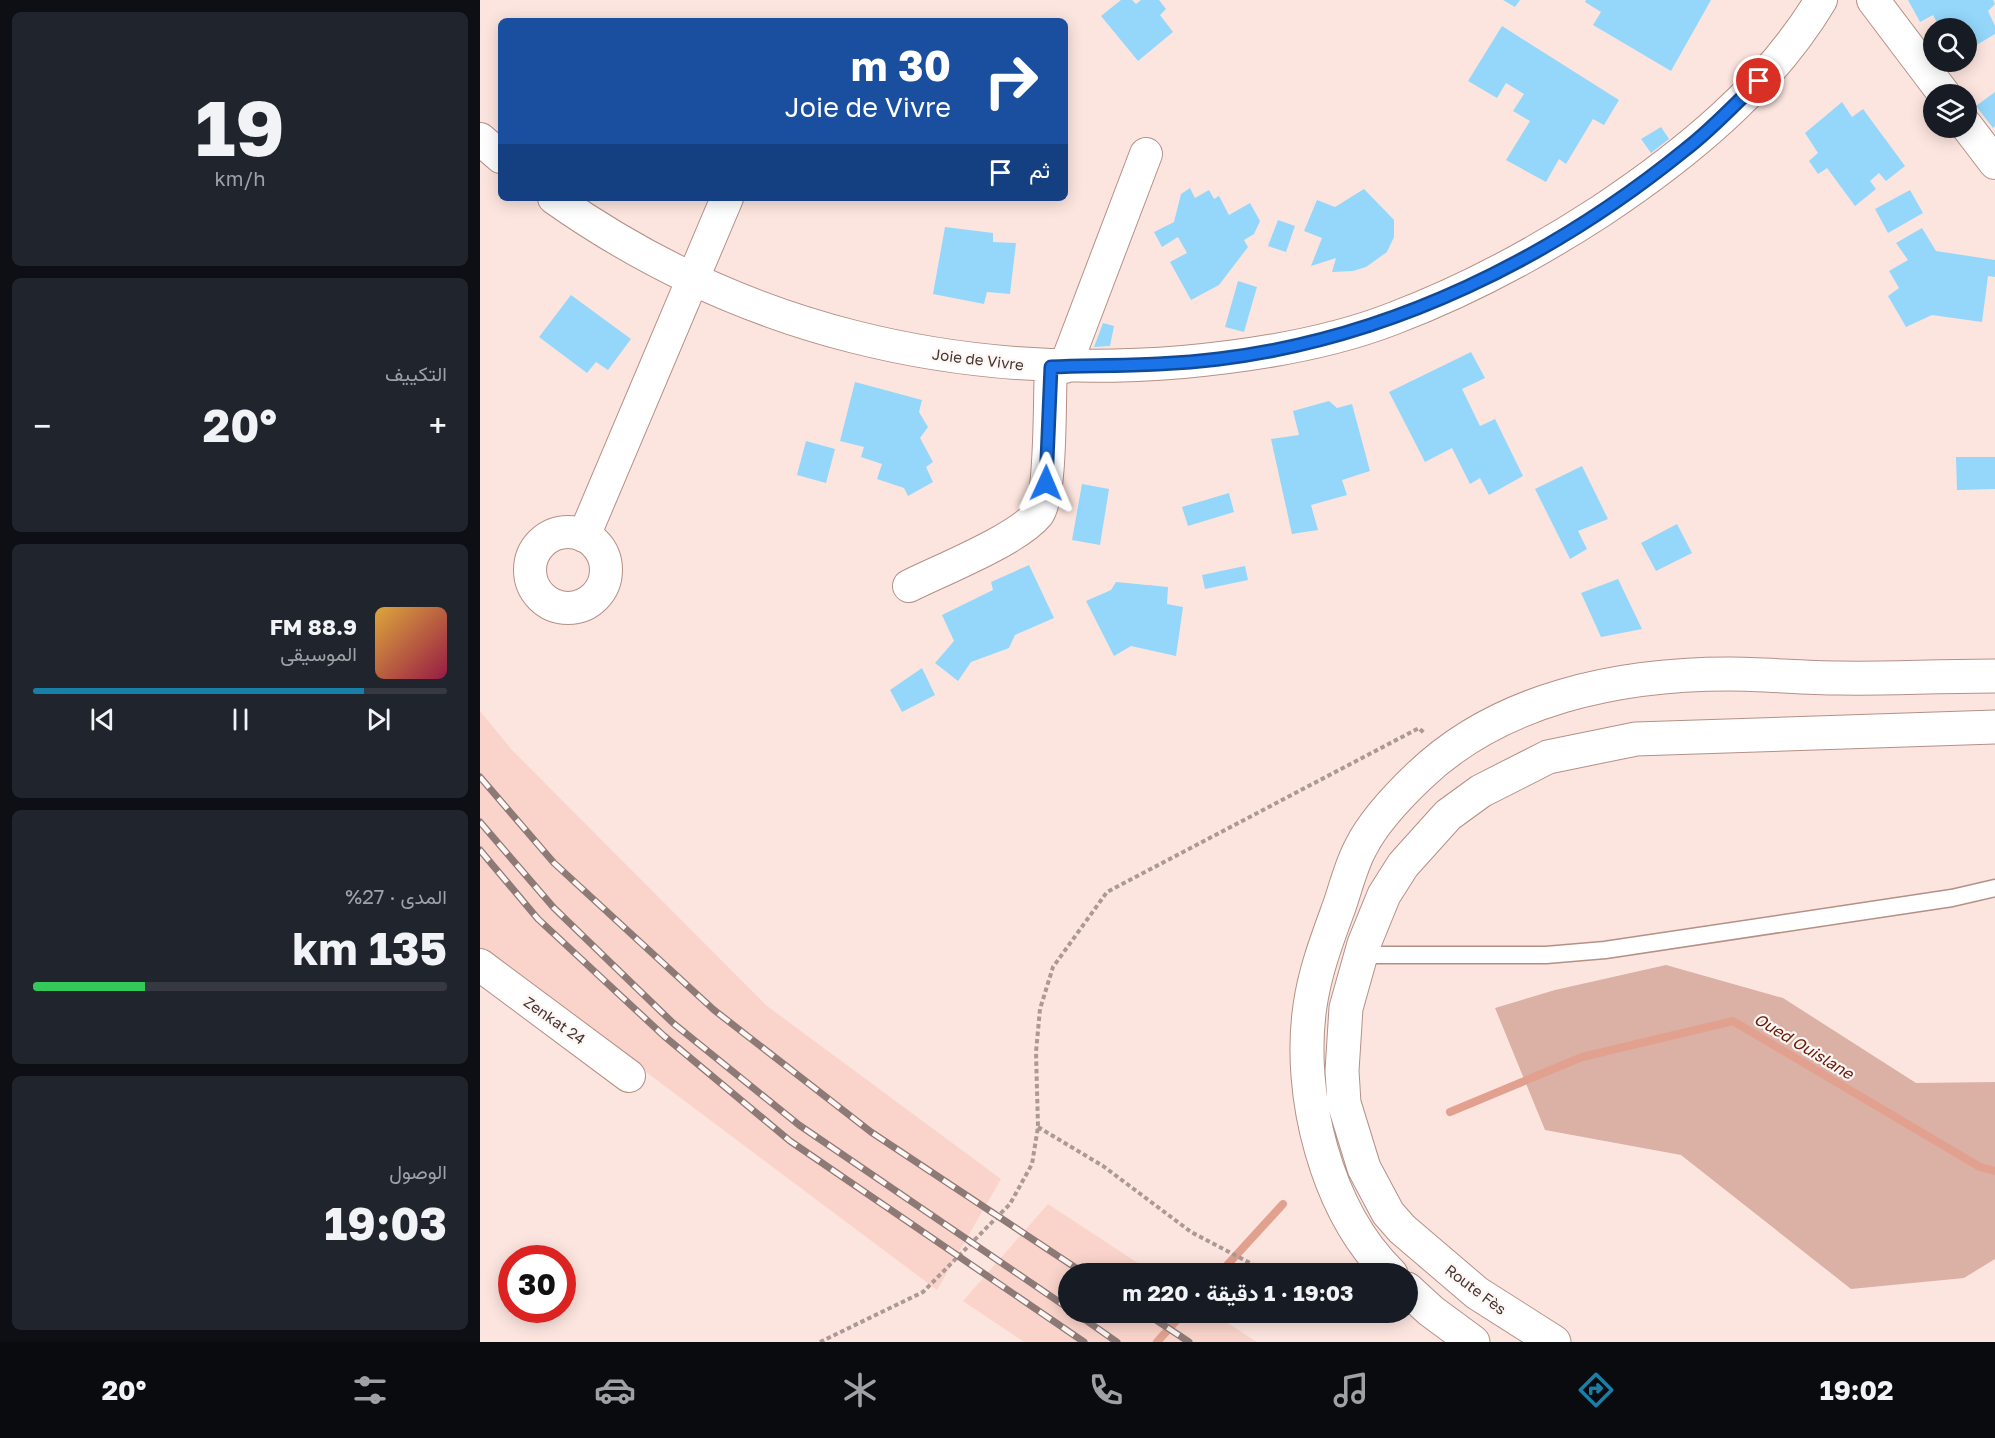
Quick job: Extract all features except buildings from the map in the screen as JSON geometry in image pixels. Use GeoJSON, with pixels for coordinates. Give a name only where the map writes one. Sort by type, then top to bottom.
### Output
{"type":"FeatureCollection","features":[{"type":"Feature","properties":{"kind":"main road"},"geometry":{"type":"LineString","coordinates":[[1380,1263],[1338,1195],[1322,1152],[1311,1110],[1306,1031],[1323,950],[1361,846],[1397,797],[1443,753],[1490,723],[1540,704],[1617,682],[1728,674],[1839,678],[1995,676]]}},
{"type":"Feature","properties":{"kind":"main road","name":"Route Fès"},"geometry":{"type":"LineString","coordinates":[[1554,1342],[1477,1293],[1402,1229],[1388,1212],[1364,1168],[1344,1103],[1342,1051],[1346,1008],[1360,955],[1384,895],[1403,865],[1448,815],[1481,791],[1548,757],[1636,740],[1995,727]]}},
{"type":"Feature","properties":{"kind":"main road"},"geometry":{"type":"LineString","coordinates":[[1418,1299],[1473,1342]]}},
{"type":"Feature","properties":{"kind":"street","name":"Joie de Vivre"},"geometry":{"type":"LineString","coordinates":[[558,201],[587,222],[693,278],[790,319],[884,345],[934,355],[1058,367],[1138,366],[1219,359],[1271,350],[1390,321],[1478,283],[1529,256],[1635,188],[1687,148],[1769,71],[1801,34],[1821,0]]}},
{"type":"Feature","properties":{"kind":"street"},"geometry":{"type":"LineString","coordinates":[[1873,0],[1936,84]]}},
{"type":"Feature","properties":{"kind":"street"},"geometry":{"type":"LineString","coordinates":[[1976,138],[1995,163]]}},
{"type":"Feature","properties":{"kind":"street"},"geometry":{"type":"LineString","coordinates":[[480,139],[498,154]]}},
{"type":"Feature","properties":{"kind":"street"},"geometry":{"type":"LineString","coordinates":[[909,586],[1022,528],[1039,513],[1046,483],[1058,367],[1146,154]]}},
{"type":"Feature","properties":{"kind":"street"},"geometry":{"type":"LineString","coordinates":[[584,536],[727,201]]}},
{"type":"Feature","properties":{"kind":"street","name":"Zenkat 24"},"geometry":{"type":"LineString","coordinates":[[480,965],[629,1076]]}},
{"type":"Feature","properties":{"kind":"lane"},"geometry":{"type":"LineString","coordinates":[[1360,955],[1546,955],[1605,950],[1802,922],[1952,898],[1995,888]]}},
{"type":"Feature","properties":{"kind":"path"},"geometry":{"type":"LineString","coordinates":[[820,1342],[923,1292],[1010,1204],[1032,1164],[1038,1127],[1036,1052],[1040,1009],[1053,967],[1107,892],[1419,729],[1443,753]]}},
{"type":"Feature","properties":{"kind":"path"},"geometry":{"type":"LineString","coordinates":[[1038,1127],[1103,1166],[1191,1232],[1250,1263]]}},
{"type":"Feature","properties":{"kind":"shaded area"},"geometry":{"type":"Polygon","coordinates":[[[480,711],[512,750],[767,1006],[1001,1179],[937,1290],[480,951],[480,711]]]}},
{"type":"Feature","properties":{"kind":"shaded area"},"geometry":{"type":"Polygon","coordinates":[[[1666,965],[1783,998],[1916,1083],[1995,1082],[1995,1259],[1964,1278],[1851,1289],[1681,1155],[1545,1130],[1495,1008],[1555,990],[1666,965]]]}},
{"type":"Feature","properties":{"kind":"shaded area"},"geometry":{"type":"Polygon","coordinates":[[[1048,1204],[1138,1263],[1058,1263],[1058,1323],[1228,1323],[1257,1342],[1024,1342],[963,1301],[1048,1204]]]}},
{"type":"Feature","properties":{"kind":"waterway","name":"Oued Ouislane"},"geometry":{"type":"LineString","coordinates":[[1450,1112],[1582,1057],[1733,1021],[1980,1167],[1995,1171]]}},
{"type":"Feature","properties":{"kind":"waterway","name":"Oued Ouislane"},"geometry":{"type":"LineString","coordinates":[[1229,1263],[1283,1204]]}},
{"type":"Feature","properties":{"kind":"waterway","name":"Oued Ouislane"},"geometry":{"type":"LineString","coordinates":[[1157,1342],[1174,1323]]}},
{"type":"Feature","properties":{"kind":"railway"},"geometry":{"type":"LineString","coordinates":[[480,777],[554,863],[714,1010],[871,1132],[1068,1263]]}},
{"type":"Feature","properties":{"kind":"railway"},"geometry":{"type":"LineString","coordinates":[[480,822],[554,908],[673,1023],[799,1125],[1058,1301]]}},
{"type":"Feature","properties":{"kind":"railway"},"geometry":{"type":"LineString","coordinates":[[480,850],[538,919],[664,1036],[790,1141],[1084,1342]]}},
{"type":"Feature","properties":{"kind":"railway"},"geometry":{"type":"LineString","coordinates":[[1090,1323],[1117,1342]]}},
{"type":"Feature","properties":{"kind":"railway"},"geometry":{"type":"LineString","coordinates":[[1160,1323],[1189,1342]]}},
{"type":"Feature","properties":{"kind":"route"},"geometry":{"type":"LineString","coordinates":[[1046,483],[1051,367],[1138,366],[1219,359],[1317,340],[1390,321],[1478,283],[1529,256],[1586,220],[1635,188],[1687,148],[1759,81]]}}]}
